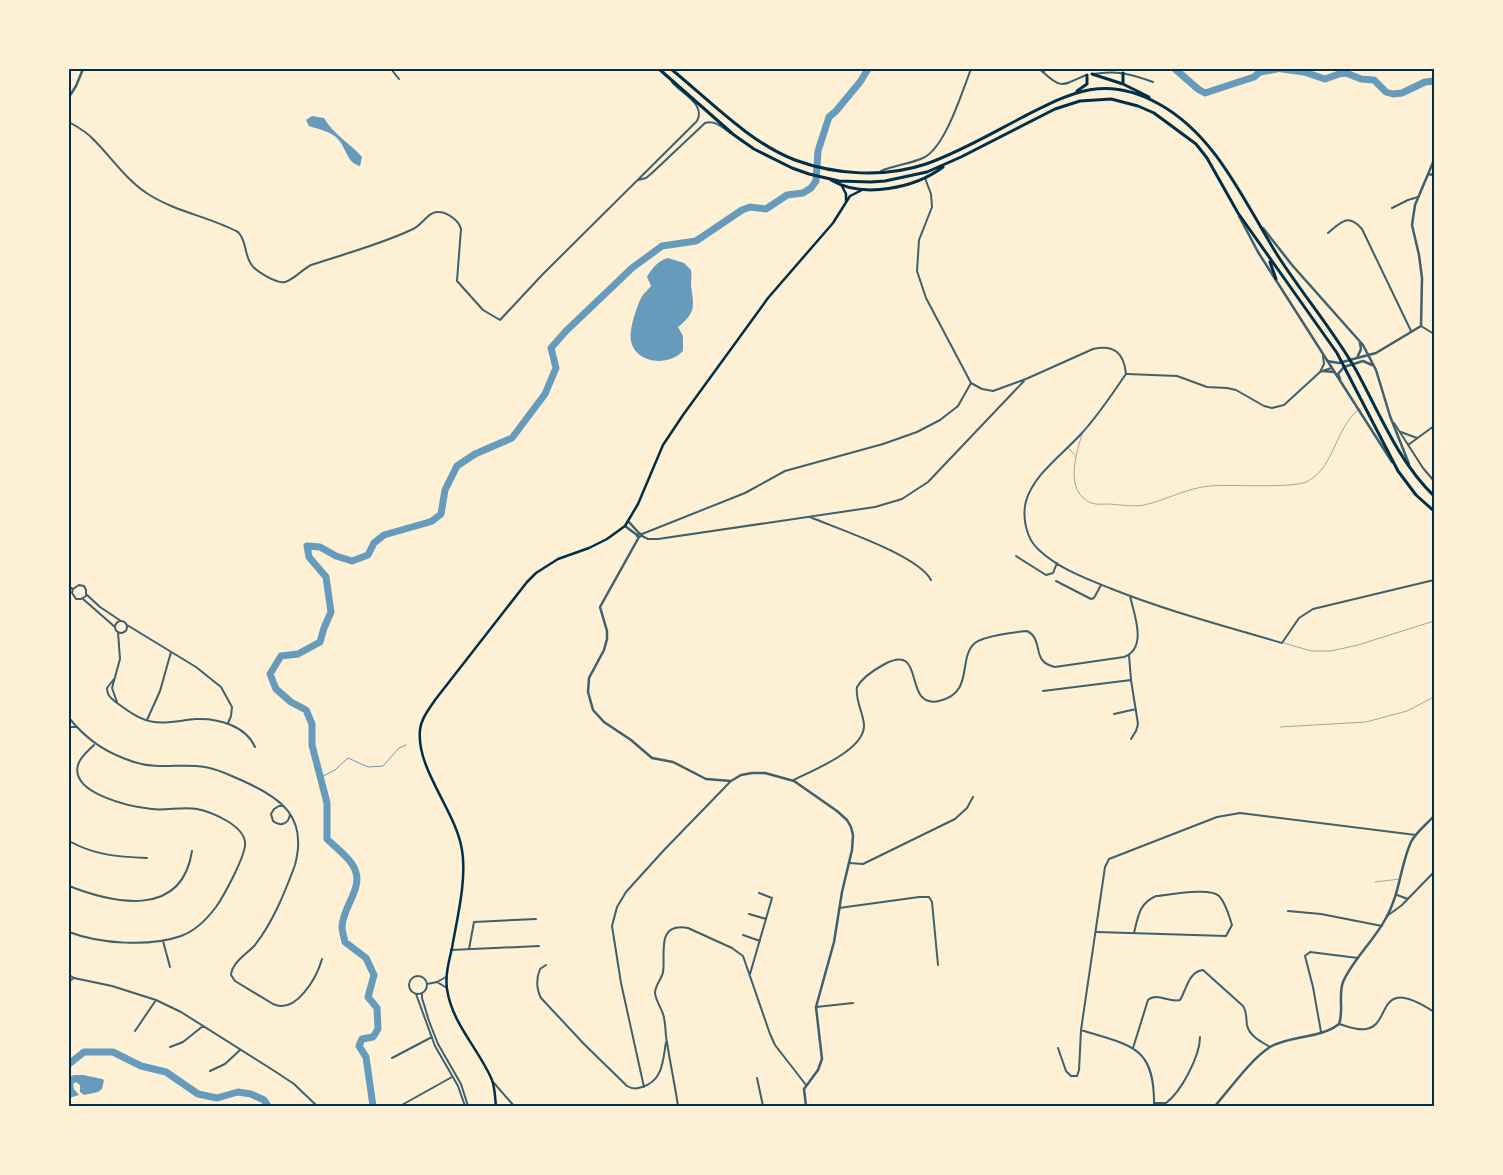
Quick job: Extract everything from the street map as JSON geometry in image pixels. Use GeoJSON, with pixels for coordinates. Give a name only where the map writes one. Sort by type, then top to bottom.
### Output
{"type":"FeatureCollection","features":[{"type":"Feature","properties":{"kind":"highway"},"geometry":{"type":"LineString","coordinates":[[659,69],[734,135],[754,149],[808,174],[828,179],[855,182],[885,181],[912,176],[947,164]]}},
{"type":"Feature","properties":{"kind":"highway"},"geometry":{"type":"LineString","coordinates":[[671,69],[761,142],[783,155],[842,172],[876,173],[910,168],[939,159],[1075,92],[1088,84],[1087,75]]}},
{"type":"Feature","properties":{"kind":"highway"},"geometry":{"type":"LineString","coordinates":[[1123,72],[1123,84]]}},
{"type":"Feature","properties":{"kind":"highway"},"geometry":{"type":"LineString","coordinates":[[1092,74],[1123,84],[1158,103],[1177,116],[1207,144],[1290,273],[1344,349],[1399,453],[1434,496]]}},
{"type":"Feature","properties":{"kind":"highway"},"geometry":{"type":"LineString","coordinates":[[1075,92],[1102,88],[1115,89],[1139,95],[1158,103]]}},
{"type":"Feature","properties":{"kind":"highway"},"geometry":{"type":"LineString","coordinates":[[828,179],[842,186],[866,189],[905,185],[925,178],[947,164],[1068,104],[1080,100],[1111,99],[1138,106],[1154,113],[1196,144],[1207,158],[1238,213],[1337,353],[1398,471],[1416,495],[1434,511]]}},
{"type":"Feature","properties":{"kind":"highway"},"geometry":{"type":"LineString","coordinates":[[1270,259],[1276,279]]}},
{"type":"Feature","properties":{"kind":"main road"},"geometry":{"type":"LineString","coordinates":[[842,186],[846,194],[846,202]]}},
{"type":"Feature","properties":{"kind":"main road"},"geometry":{"type":"LineString","coordinates":[[496,1106],[492,1081],[456,1017],[447,988],[451,950],[461,894],[464,867],[463,853],[456,827],[439,793],[422,750],[420,728],[426,714],[453,675],[526,582],[546,565],[589,548],[625,526],[638,504],[663,444],[682,415],[768,298],[832,223],[846,202],[854,194],[866,189]]}},
{"type":"Feature","properties":{"kind":"street"},"geometry":{"type":"LineString","coordinates":[[69,97],[83,69]]}},
{"type":"Feature","properties":{"kind":"street"},"geometry":{"type":"LineString","coordinates":[[391,69],[399,79]]}},
{"type":"Feature","properties":{"kind":"street"},"geometry":{"type":"LineString","coordinates":[[876,173],[924,157],[932,152],[941,141],[971,69]]}},
{"type":"Feature","properties":{"kind":"street"},"geometry":{"type":"LineString","coordinates":[[1043,70],[1054,82],[1062,85],[1087,75],[1113,71],[1123,72],[1153,82]]}},
{"type":"Feature","properties":{"kind":"street"},"geometry":{"type":"LineString","coordinates":[[69,122],[82,129],[122,172],[148,194],[187,213],[238,232],[243,238],[250,264],[277,282],[286,282],[311,265],[413,229],[433,213],[448,214],[459,222],[461,229],[457,281],[484,310],[500,320],[636,181],[695,124],[700,116],[697,105],[675,86],[664,73]]}},
{"type":"Feature","properties":{"kind":"street"},"geometry":{"type":"LineString","coordinates":[[636,181],[652,174],[707,122],[716,123],[754,149]]}},
{"type":"Feature","properties":{"kind":"street"},"geometry":{"type":"LineString","coordinates":[[1420,326],[1422,278],[1412,225],[1418,197],[1434,160]]}},
{"type":"Feature","properties":{"kind":"street"},"geometry":{"type":"LineString","coordinates":[[648,169],[652,174]]}},
{"type":"Feature","properties":{"kind":"street"},"geometry":{"type":"LineString","coordinates":[[1428,174],[1434,175]]}},
{"type":"Feature","properties":{"kind":"street"},"geometry":{"type":"LineString","coordinates":[[925,178],[931,194],[932,207],[919,240],[917,271],[926,298],[972,382],[982,389],[994,391],[1026,380],[1103,347],[1113,349],[1120,354],[1126,366],[1126,374],[1082,433],[1046,470],[1031,490],[1024,516],[1030,539],[1038,550],[1080,576],[1101,585],[1183,614],[1282,643],[1299,618],[1313,609],[1434,580]]}},
{"type":"Feature","properties":{"kind":"street"},"geometry":{"type":"LineString","coordinates":[[1392,208],[1418,197]]}},
{"type":"Feature","properties":{"kind":"street"},"geometry":{"type":"LineString","coordinates":[[1238,213],[1247,234],[1398,471]]}},
{"type":"Feature","properties":{"kind":"street"},"geometry":{"type":"LineString","coordinates":[[1328,232],[1342,221],[1350,219],[1362,228],[1411,331]]}},
{"type":"Feature","properties":{"kind":"street"},"geometry":{"type":"LineString","coordinates":[[1259,224],[1292,265],[1360,341],[1376,370],[1390,416],[1406,457],[1416,476]]}},
{"type":"Feature","properties":{"kind":"street"},"geometry":{"type":"LineString","coordinates":[[1126,374],[1177,376],[1207,387],[1236,390],[1264,406],[1279,408],[1284,406],[1322,371],[1340,363],[1376,353],[1420,326]]}},
{"type":"Feature","properties":{"kind":"street"},"geometry":{"type":"LineString","coordinates":[[1420,326],[1434,334]]}},
{"type":"Feature","properties":{"kind":"street"},"geometry":{"type":"LineString","coordinates":[[1356,358],[1361,349],[1360,341]]}},
{"type":"Feature","properties":{"kind":"street"},"geometry":{"type":"LineString","coordinates":[[1373,363],[1376,353]]}},
{"type":"Feature","properties":{"kind":"street"},"geometry":{"type":"LineString","coordinates":[[1322,371],[1324,356]]}},
{"type":"Feature","properties":{"kind":"street"},"geometry":{"type":"LineString","coordinates":[[1326,360],[1340,363]]}},
{"type":"Feature","properties":{"kind":"street"},"geometry":{"type":"LineString","coordinates":[[1340,382],[1338,375],[1340,370],[1356,362],[1367,362],[1376,370]]}},
{"type":"Feature","properties":{"kind":"street"},"geometry":{"type":"LineString","coordinates":[[1322,371],[1334,372]]}},
{"type":"Feature","properties":{"kind":"street"},"geometry":{"type":"LineString","coordinates":[[625,526],[648,539],[658,539],[890,504],[914,492],[932,478],[1026,380]]}},
{"type":"Feature","properties":{"kind":"street"},"geometry":{"type":"LineString","coordinates":[[732,780],[706,779],[673,762],[652,758],[604,722],[593,710],[589,702],[589,678],[604,650],[607,636],[600,607],[640,535],[745,493],[785,471],[909,436],[940,420],[958,406],[972,382]]}},
{"type":"Feature","properties":{"kind":"street"},"geometry":{"type":"LineString","coordinates":[[1390,416],[1434,481]]}},
{"type":"Feature","properties":{"kind":"street"},"geometry":{"type":"LineString","coordinates":[[1408,445],[1434,426]]}},
{"type":"Feature","properties":{"kind":"street"},"geometry":{"type":"LineString","coordinates":[[1399,431],[1417,438]]}},
{"type":"Feature","properties":{"kind":"street"},"geometry":{"type":"LineString","coordinates":[[869,448],[870,454]]}},
{"type":"Feature","properties":{"kind":"street"},"geometry":{"type":"LineString","coordinates":[[841,456],[842,462]]}},
{"type":"Feature","properties":{"kind":"street"},"geometry":{"type":"LineString","coordinates":[[810,517],[911,561],[925,570],[931,580]]}},
{"type":"Feature","properties":{"kind":"street"},"geometry":{"type":"LineString","coordinates":[[628,521],[640,535]]}},
{"type":"Feature","properties":{"kind":"street"},"geometry":{"type":"LineString","coordinates":[[1016,556],[1046,575],[1053,573],[1058,563]]}},
{"type":"Feature","properties":{"kind":"street"},"geometry":{"type":"LineString","coordinates":[[1056,581],[1091,599],[1094,598],[1101,585]]}},
{"type":"Feature","properties":{"kind":"street"},"geometry":{"type":"LineString","coordinates":[[69,587],[73,588],[76,585],[81,585],[85,588],[86,594],[100,607],[196,667],[221,687],[232,707],[228,724]]}},
{"type":"Feature","properties":{"kind":"street"},"geometry":{"type":"LineString","coordinates":[[73,588],[72,593],[74,597],[83,599],[115,627],[118,632],[120,659],[112,688],[117,702]]}},
{"type":"Feature","properties":{"kind":"street"},"geometry":{"type":"LineString","coordinates":[[83,599],[86,594]]}},
{"type":"Feature","properties":{"kind":"street"},"geometry":{"type":"LineString","coordinates":[[1130,596],[1138,633],[1138,641],[1129,655],[1138,728],[1131,739]]}},
{"type":"Feature","properties":{"kind":"street"},"geometry":{"type":"LineString","coordinates":[[115,627],[116,623],[121,621]]}},
{"type":"Feature","properties":{"kind":"street"},"geometry":{"type":"LineString","coordinates":[[118,632],[127,630],[127,625]]}},
{"type":"Feature","properties":{"kind":"street"},"geometry":{"type":"LineString","coordinates":[[794,780],[847,751],[856,744],[863,734],[864,724],[856,700],[857,687],[871,671],[889,661],[897,659],[908,663],[913,672],[919,696],[923,700],[931,702],[948,698],[954,694],[964,676],[968,653],[976,642],[983,639],[1027,632],[1036,639],[1040,657],[1047,664],[1055,667],[1129,655]]}},
{"type":"Feature","properties":{"kind":"street"},"geometry":{"type":"LineString","coordinates":[[69,646],[69,653]]}},
{"type":"Feature","properties":{"kind":"street"},"geometry":{"type":"LineString","coordinates":[[147,720],[160,691],[171,652]]}},
{"type":"Feature","properties":{"kind":"street"},"geometry":{"type":"LineString","coordinates":[[114,679],[109,684],[107,690],[110,696],[128,712],[147,720],[163,722],[210,720],[228,724],[245,733],[255,747]]}},
{"type":"Feature","properties":{"kind":"street"},"geometry":{"type":"LineString","coordinates":[[1043,690],[1131,680]]}},
{"type":"Feature","properties":{"kind":"street"},"geometry":{"type":"LineString","coordinates":[[1114,714],[1136,708]]}},
{"type":"Feature","properties":{"kind":"street"},"geometry":{"type":"LineString","coordinates":[[69,718],[95,744],[120,757],[149,766],[207,767],[220,771],[270,795],[286,807],[297,825],[299,833],[296,865],[265,930],[254,946],[239,960],[231,975],[235,981],[278,1007],[293,1002],[313,982],[319,972],[322,959]]}},
{"type":"Feature","properties":{"kind":"street"},"geometry":{"type":"LineString","coordinates":[[69,727],[76,727]]}},
{"type":"Feature","properties":{"kind":"street"},"geometry":{"type":"LineString","coordinates":[[69,932],[96,939],[124,942],[163,941],[194,929],[216,907],[243,854],[245,842],[243,834],[232,824],[197,809],[166,810],[136,807],[108,798],[88,788],[78,779],[78,764],[95,744]]}},
{"type":"Feature","properties":{"kind":"street"},"geometry":{"type":"LineString","coordinates":[[644,1087],[621,983],[612,926],[616,907],[640,876],[732,780],[740,775],[752,772],[765,773],[794,780],[847,820],[853,836],[834,942],[816,1007],[822,1059],[818,1070],[806,1084],[803,1094],[806,1106]]}},
{"type":"Feature","properties":{"kind":"street"},"geometry":{"type":"LineString","coordinates":[[849,863],[863,864],[956,819],[973,797]]}},
{"type":"Feature","properties":{"kind":"street"},"geometry":{"type":"LineString","coordinates":[[286,807],[279,806],[274,809],[271,816],[273,821],[278,824],[285,823],[289,819],[290,812]]}},
{"type":"Feature","properties":{"kind":"street"},"geometry":{"type":"LineString","coordinates":[[1058,1048],[1066,1071],[1072,1076],[1077,1076],[1081,1030],[1097,932],[1105,867],[1109,860],[1217,817],[1240,813],[1416,835]]}},
{"type":"Feature","properties":{"kind":"street"},"geometry":{"type":"LineString","coordinates":[[1339,1024],[1341,988],[1344,981],[1382,926],[1397,895],[1408,850],[1416,835],[1434,816]]}},
{"type":"Feature","properties":{"kind":"street"},"geometry":{"type":"LineString","coordinates":[[69,840],[92,852],[106,856],[147,858]]}},
{"type":"Feature","properties":{"kind":"street"},"geometry":{"type":"LineString","coordinates":[[69,886],[106,898],[130,901],[159,898],[168,894],[181,882],[189,866],[192,851]]}},
{"type":"Feature","properties":{"kind":"street"},"geometry":{"type":"LineString","coordinates":[[1387,916],[1408,899],[1433,873]]}},
{"type":"Feature","properties":{"kind":"street"},"geometry":{"type":"LineString","coordinates":[[1097,932],[1226,936],[1232,925],[1220,896],[1214,892],[1205,892],[1156,896],[1149,899],[1139,912],[1134,933]]}},
{"type":"Feature","properties":{"kind":"street"},"geometry":{"type":"LineString","coordinates":[[750,974],[772,898],[759,894]]}},
{"type":"Feature","properties":{"kind":"street"},"geometry":{"type":"LineString","coordinates":[[1397,895],[1408,899]]}},
{"type":"Feature","properties":{"kind":"street"},"geometry":{"type":"LineString","coordinates":[[839,908],[919,897],[931,898],[938,965]]}},
{"type":"Feature","properties":{"kind":"street"},"geometry":{"type":"LineString","coordinates":[[1288,911],[1321,914],[1382,926]]}},
{"type":"Feature","properties":{"kind":"street"},"geometry":{"type":"LineString","coordinates":[[749,914],[766,919]]}},
{"type":"Feature","properties":{"kind":"street"},"geometry":{"type":"LineString","coordinates":[[469,949],[474,922],[536,920]]}},
{"type":"Feature","properties":{"kind":"street"},"geometry":{"type":"LineString","coordinates":[[678,1106],[664,1019],[656,999],[655,989],[663,970],[663,945],[668,934],[680,926],[732,948],[743,956],[773,1040],[806,1084]]}},
{"type":"Feature","properties":{"kind":"street"},"geometry":{"type":"LineString","coordinates":[[743,935],[760,941]]}},
{"type":"Feature","properties":{"kind":"street"},"geometry":{"type":"LineString","coordinates":[[163,941],[170,967]]}},
{"type":"Feature","properties":{"kind":"street"},"geometry":{"type":"LineString","coordinates":[[451,950],[539,946]]}},
{"type":"Feature","properties":{"kind":"street"},"geometry":{"type":"LineString","coordinates":[[1321,1032],[1314,987],[1305,960],[1307,954],[1320,953],[1359,958]]}},
{"type":"Feature","properties":{"kind":"street"},"geometry":{"type":"LineString","coordinates":[[546,965],[540,969],[537,981],[538,993],[541,998],[627,1086],[632,1088],[644,1087],[653,1082],[660,1073],[666,1039]]}},
{"type":"Feature","properties":{"kind":"street"},"geometry":{"type":"LineString","coordinates":[[1133,1048],[1148,1000],[1156,996],[1172,1001],[1180,1000],[1190,978],[1194,973],[1203,970],[1243,1006],[1246,1010],[1247,1027],[1250,1032],[1270,1047]]}},
{"type":"Feature","properties":{"kind":"street"},"geometry":{"type":"LineString","coordinates":[[69,974],[74,978],[112,986],[156,1000],[204,1025],[294,1084],[317,1106]]}},
{"type":"Feature","properties":{"kind":"street"},"geometry":{"type":"LineString","coordinates":[[416,994],[426,990],[427,984],[422,977],[415,976],[411,978],[408,986],[416,994],[433,1037],[454,1076],[467,1106]]}},
{"type":"Feature","properties":{"kind":"street"},"geometry":{"type":"LineString","coordinates":[[427,984],[447,977]]}},
{"type":"Feature","properties":{"kind":"street"},"geometry":{"type":"LineString","coordinates":[[69,981],[74,978]]}},
{"type":"Feature","properties":{"kind":"street"},"geometry":{"type":"LineString","coordinates":[[437,982],[447,988]]}},
{"type":"Feature","properties":{"kind":"street"},"geometry":{"type":"LineString","coordinates":[[422,993],[433,1037]]}},
{"type":"Feature","properties":{"kind":"street"},"geometry":{"type":"LineString","coordinates":[[1215,1106],[1252,1064],[1270,1047],[1321,1032],[1339,1024],[1358,1029],[1372,1027],[1389,1001],[1399,998],[1419,1002],[1434,1012]]}},
{"type":"Feature","properties":{"kind":"street"},"geometry":{"type":"LineString","coordinates":[[135,1031],[156,1000]]}},
{"type":"Feature","properties":{"kind":"street"},"geometry":{"type":"LineString","coordinates":[[816,1007],[853,1003]]}},
{"type":"Feature","properties":{"kind":"street"},"geometry":{"type":"LineString","coordinates":[[170,1048],[183,1042],[204,1025]]}},
{"type":"Feature","properties":{"kind":"street"},"geometry":{"type":"LineString","coordinates":[[1081,1030],[1133,1048],[1141,1053],[1150,1068],[1154,1105],[1166,1103],[1178,1089],[1191,1067],[1198,1050],[1200,1037]]}},
{"type":"Feature","properties":{"kind":"street"},"geometry":{"type":"LineString","coordinates":[[392,1058],[433,1037]]}},
{"type":"Feature","properties":{"kind":"street"},"geometry":{"type":"LineString","coordinates":[[210,1071],[225,1064],[241,1050]]}},
{"type":"Feature","properties":{"kind":"street"},"geometry":{"type":"LineString","coordinates":[[400,1106],[454,1076]]}},
{"type":"Feature","properties":{"kind":"street"},"geometry":{"type":"LineString","coordinates":[[757,1078],[763,1106]]}},
{"type":"Feature","properties":{"kind":"street"},"geometry":{"type":"LineString","coordinates":[[492,1081],[514,1106]]}},
{"type":"Feature","properties":{"kind":"lane"},"geometry":{"type":"LineString","coordinates":[[1082,433],[1074,469],[1078,490],[1082,496],[1092,503],[1143,505],[1193,488],[1303,484],[1322,469],[1345,423],[1358,410]]}},
{"type":"Feature","properties":{"kind":"lane"},"geometry":{"type":"LineString","coordinates":[[1068,448],[1076,456]]}},
{"type":"Feature","properties":{"kind":"lane"},"geometry":{"type":"LineString","coordinates":[[1282,643],[1310,651],[1331,652],[1434,621]]}},
{"type":"Feature","properties":{"kind":"lane"},"geometry":{"type":"LineString","coordinates":[[1280,727],[1366,722],[1407,711],[1434,698]]}},
{"type":"Feature","properties":{"kind":"lane"},"geometry":{"type":"LineString","coordinates":[[1375,882],[1401,878]]}},
{"type":"Feature","properties":{"kind":"water"},"geometry":{"type":"Polygon","coordinates":[[[312,116],[324,118],[332,129],[358,152],[362,157],[360,166],[352,162],[341,143],[332,134],[309,126],[306,120],[312,116]]]}},
{"type":"Feature","properties":{"kind":"water"},"geometry":{"type":"Polygon","coordinates":[[[668,258],[684,263],[691,270],[693,304],[688,318],[678,327],[683,336],[683,351],[675,357],[657,361],[641,356],[634,349],[631,341],[631,331],[641,298],[651,286],[647,277],[656,265],[668,258]]]}},
{"type":"Feature","properties":{"kind":"water"},"geometry":{"type":"Polygon","coordinates":[[[74,1075],[104,1080],[102,1089],[98,1092],[84,1095],[80,1092],[80,1085],[76,1082],[73,1084],[74,1089],[79,1095],[69,1098],[69,1077],[74,1075]]]}},
{"type":"Feature","properties":{"kind":"waterway"},"geometry":{"type":"LineString","coordinates":[[373,1106],[366,1057],[359,1046],[362,1039],[373,1037],[378,1029],[377,1008],[368,997],[374,975],[366,958],[345,942],[342,929],[343,919],[356,888],[356,872],[344,854],[327,839],[327,803],[312,745],[312,724],[306,710],[291,702],[276,689],[270,674],[281,656],[298,654],[320,642],[331,612],[326,577],[309,557],[307,546],[320,547],[336,556],[352,561],[368,555],[374,543],[384,535],[432,521],[441,514],[445,490],[457,466],[475,454],[512,438],[545,394],[556,368],[551,348],[566,331],[632,268],[662,246],[696,241],[742,210],[750,207],[766,209],[787,195],[803,193],[811,188],[816,181],[818,151],[829,117],[860,82],[868,69]]}},
{"type":"Feature","properties":{"kind":"waterway"},"geometry":{"type":"LineString","coordinates":[[1175,69],[1205,93],[1254,77],[1260,72],[1277,69]]}},
{"type":"Feature","properties":{"kind":"waterway"},"geometry":{"type":"LineString","coordinates":[[1282,69],[1304,72],[1325,79],[1346,73],[1361,79],[1374,80],[1386,92],[1393,94],[1402,93],[1425,82],[1434,81]]}},
{"type":"Feature","properties":{"kind":"waterway"},"geometry":{"type":"LineString","coordinates":[[321,777],[335,770],[348,758],[368,767],[383,766],[399,748],[406,745]]}},
{"type":"Feature","properties":{"kind":"waterway"},"geometry":{"type":"LineString","coordinates":[[69,1064],[84,1052],[113,1052],[141,1066],[166,1072],[198,1094],[217,1098],[238,1092],[251,1094],[264,1100],[268,1106]]}}]}
